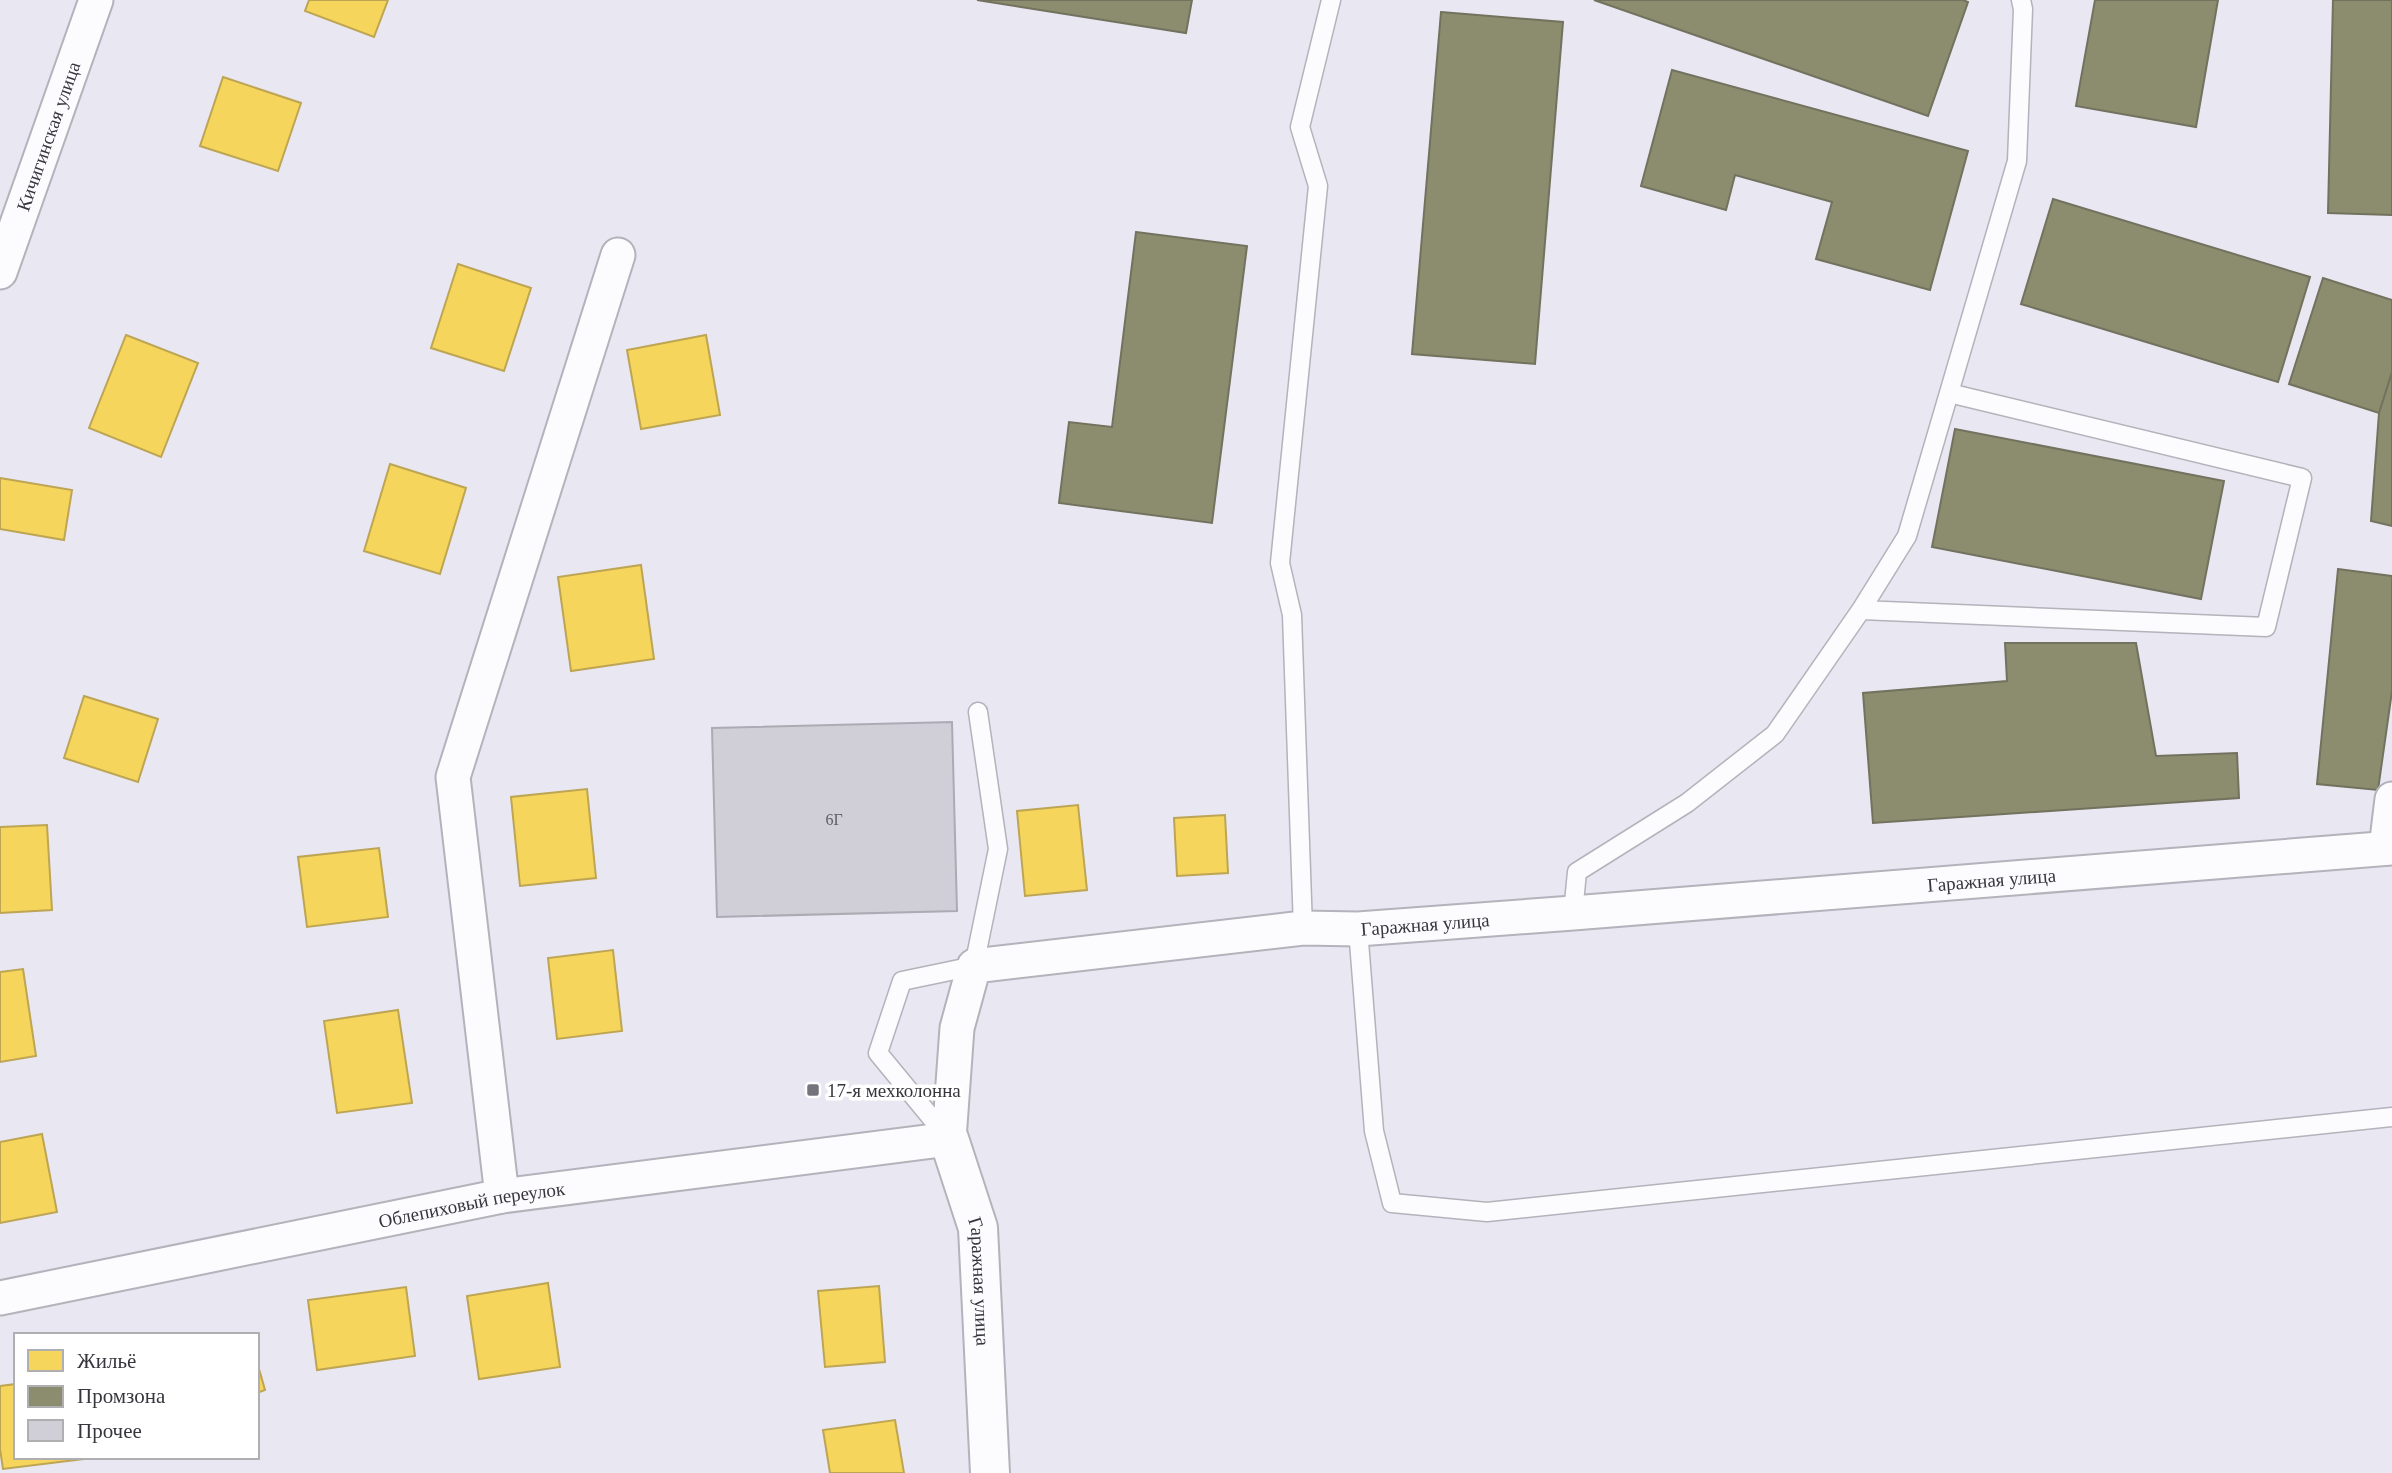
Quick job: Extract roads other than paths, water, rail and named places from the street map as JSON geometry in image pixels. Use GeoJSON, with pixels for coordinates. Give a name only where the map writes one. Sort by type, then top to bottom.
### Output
{"type":"FeatureCollection","features":[{"type":"Feature","properties":{"kind":"street","name":"Кичигинская улица"},"geometry":{"type":"LineString","coordinates":[[0,272],[96,0]]}},
{"type":"Feature","properties":{"kind":"street"},"geometry":{"type":"LineString","coordinates":[[502,1196],[453,777],[618,255]]}},
{"type":"Feature","properties":{"kind":"street"},"geometry":{"type":"LineString","coordinates":[[2389,848],[2392,799]]}},
{"type":"Feature","properties":{"kind":"street","name":"Гаражная улица"},"geometry":{"type":"LineString","coordinates":[[990,1473],[978,1228],[949,1139],[957,1028],[974,966],[1303,928],[1358,929],[2389,848]]}},
{"type":"Feature","properties":{"kind":"street","name":"Облепиховый переулок"},"geometry":{"type":"LineString","coordinates":[[0,1298],[502,1196],[949,1139]]}},
{"type":"Feature","properties":{"kind":"lane"},"geometry":{"type":"LineString","coordinates":[[1303,928],[1292,615],[1280,563],[1318,186],[1300,127],[1331,0]]}},
{"type":"Feature","properties":{"kind":"lane"},"geometry":{"type":"LineString","coordinates":[[1573,913],[1577,872],[1687,803],[1775,734],[1861,610],[1907,536],[2017,161],[2023,9],[2021,0]]}},
{"type":"Feature","properties":{"kind":"lane"},"geometry":{"type":"LineString","coordinates":[[1861,610],[2266,627],[2302,478],[1949,393]]}},
{"type":"Feature","properties":{"kind":"lane"},"geometry":{"type":"LineString","coordinates":[[949,1139],[878,1053],[902,981],[974,966],[999,849],[978,712]]}},
{"type":"Feature","properties":{"kind":"lane"},"geometry":{"type":"LineString","coordinates":[[1358,929],[1374,1130],[1392,1203],[1487,1212],[2392,1117]]}},
{"type":"Feature","properties":{"kind":"place","name":"17-я мехколонна"},"geometry":{"type":"Point","coordinates":[813,1090]}}]}
